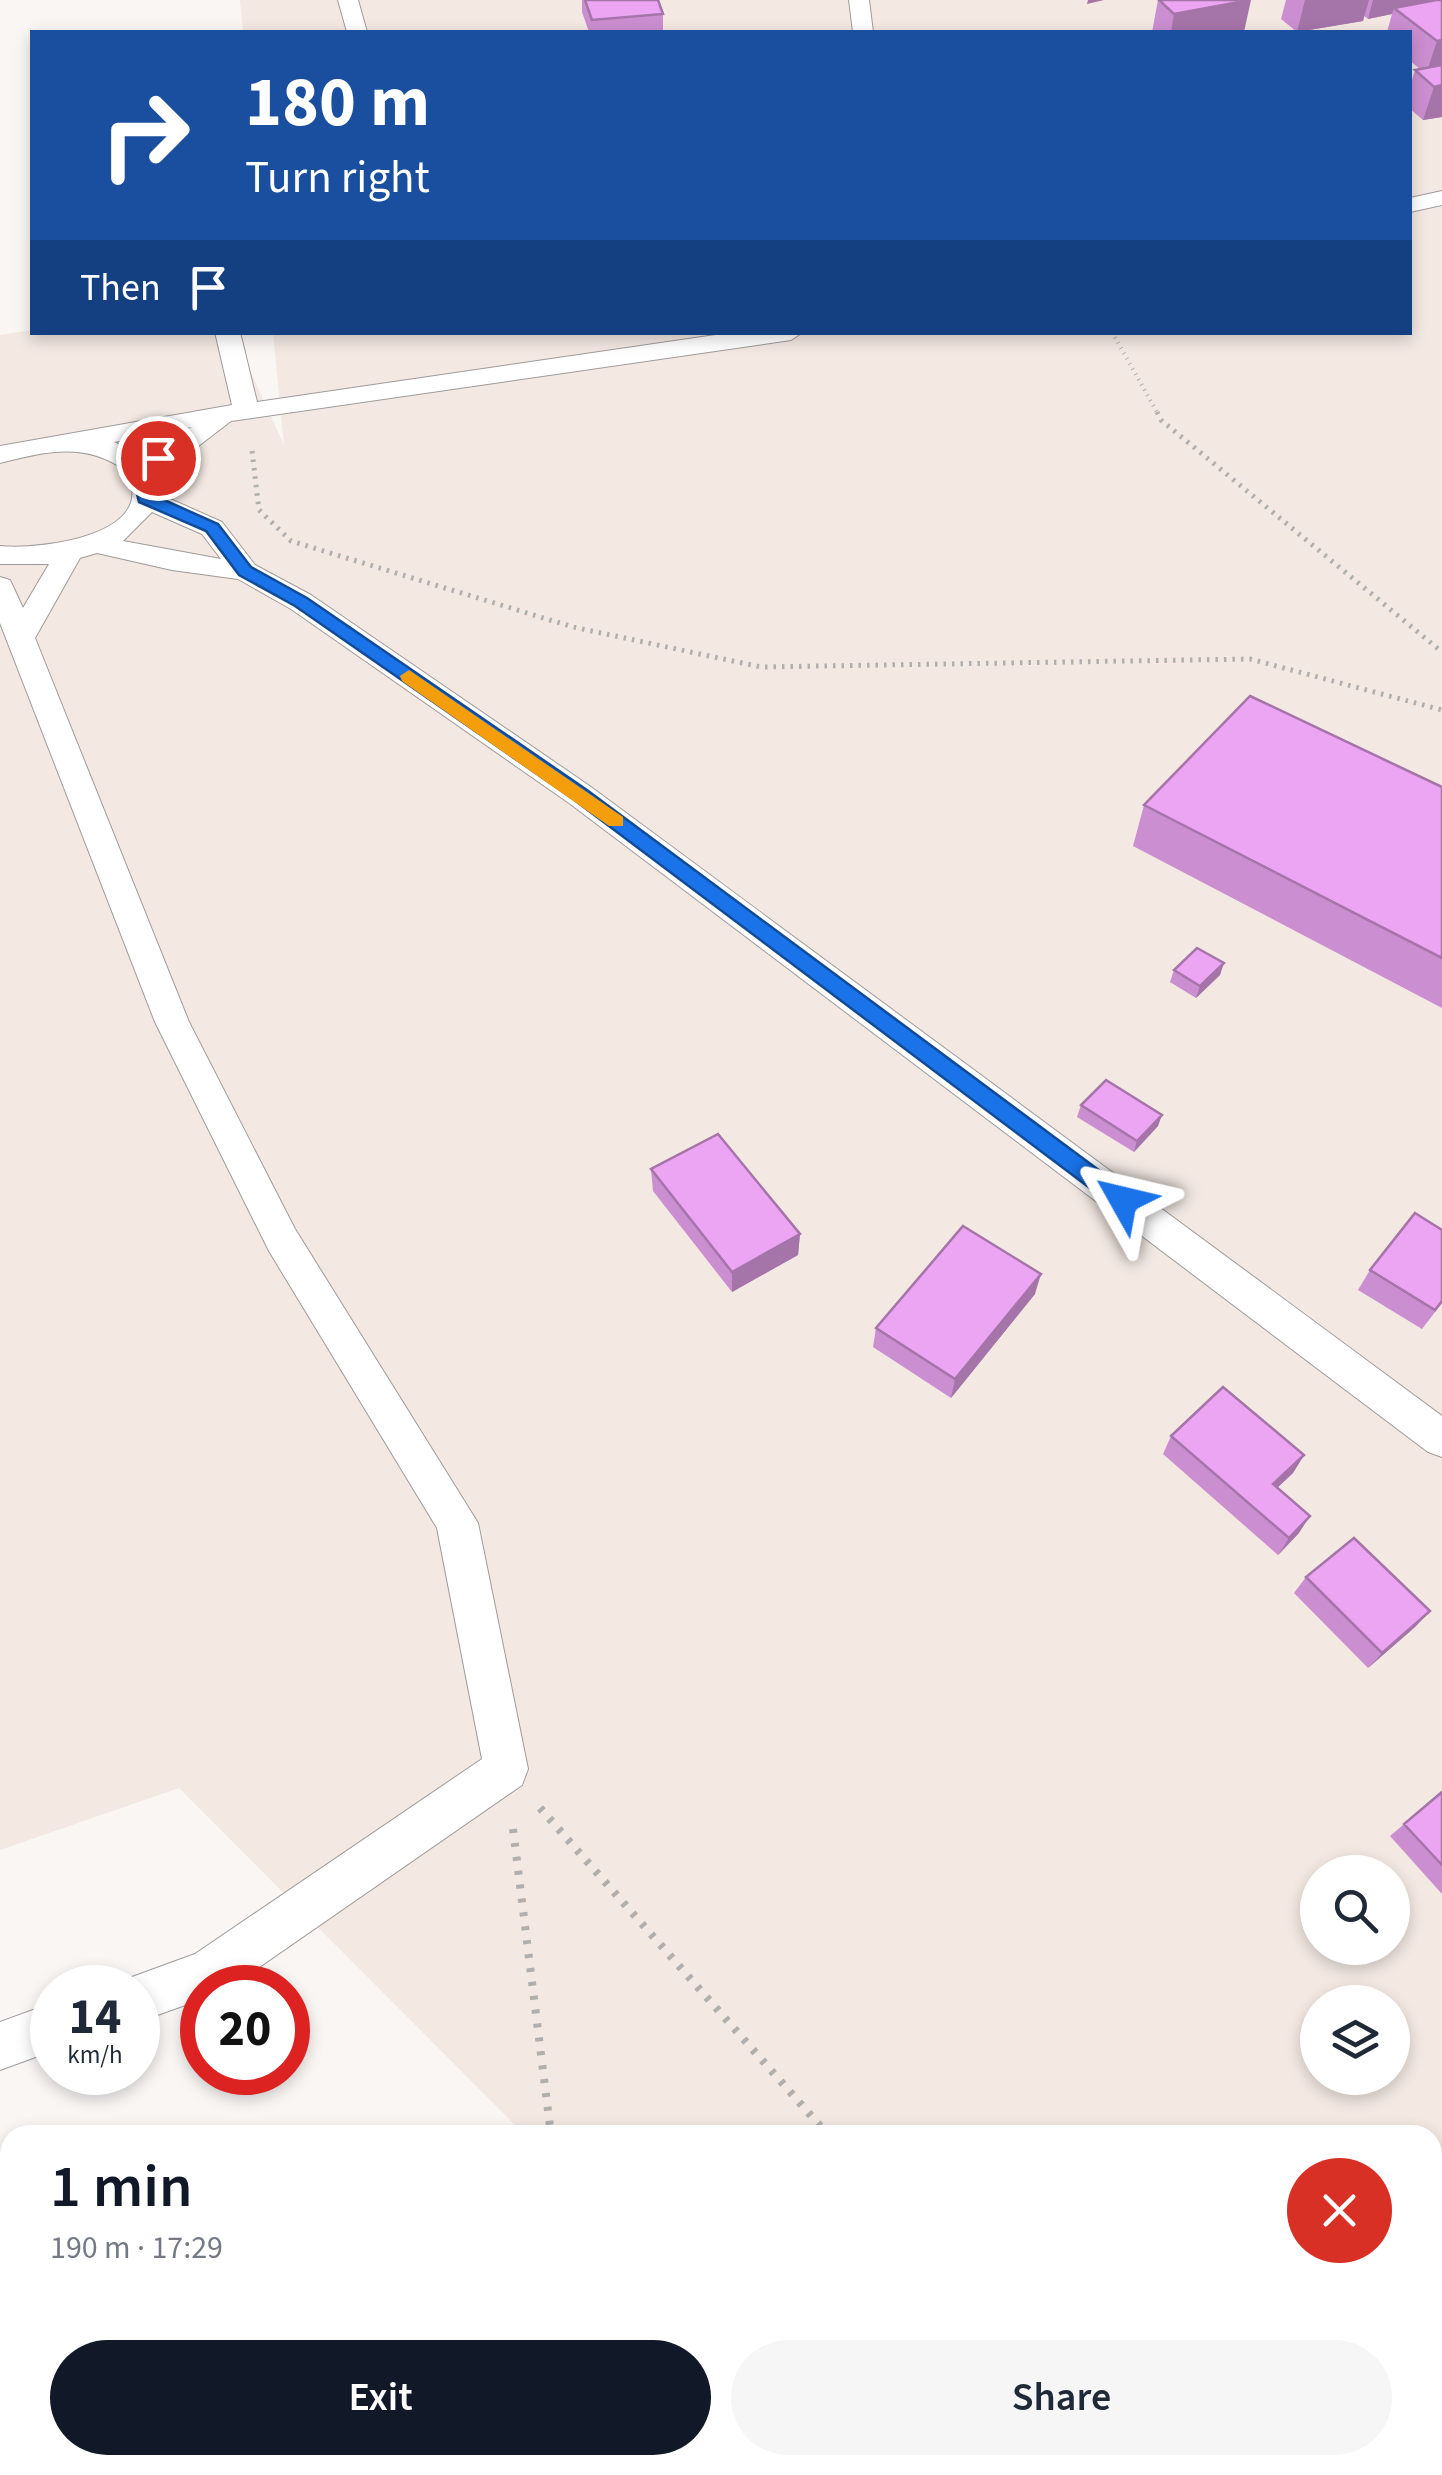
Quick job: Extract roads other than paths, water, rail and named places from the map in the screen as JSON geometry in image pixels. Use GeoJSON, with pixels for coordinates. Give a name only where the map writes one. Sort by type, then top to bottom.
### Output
{"type":"FeatureCollection","features":[{"type":"Feature","properties":{"kind":"lane"},"geometry":{"type":"LineString","coordinates":[[348,0],[357,30]]}},
{"type":"Feature","properties":{"kind":"lane"},"geometry":{"type":"LineString","coordinates":[[859,0],[862,30]]}},
{"type":"Feature","properties":{"kind":"lane"},"geometry":{"type":"LineString","coordinates":[[1412,204],[1442,198]]}},
{"type":"Feature","properties":{"kind":"lane"},"geometry":{"type":"LineString","coordinates":[[227,335],[236,414]]}},
{"type":"Feature","properties":{"kind":"lane"},"geometry":{"type":"LineString","coordinates":[[8,448],[86,442],[150,425],[771,335]]}},
{"type":"Feature","properties":{"kind":"lane"},"geometry":{"type":"LineString","coordinates":[[138,466],[179,448],[236,414]]}},
{"type":"Feature","properties":{"kind":"lane"},"geometry":{"type":"LineString","coordinates":[[0,555],[42,557],[83,548],[127,522],[144,498],[145,481],[138,466],[117,451],[86,442]]}},
{"type":"Feature","properties":{"kind":"lane"},"geometry":{"type":"LineString","coordinates":[[144,498],[212,528],[245,571]]}},
{"type":"Feature","properties":{"kind":"lane"},"geometry":{"type":"LineString","coordinates":[[83,548],[245,571],[301,602],[580,795],[1442,1438]]}},
{"type":"Feature","properties":{"kind":"lane"},"geometry":{"type":"LineString","coordinates":[[19,640],[83,548]]}},
{"type":"Feature","properties":{"kind":"lane"},"geometry":{"type":"LineString","coordinates":[[0,586],[172,1022],[282,1240],[457,1523],[506,1770],[209,1972],[160,1990]]}},
{"type":"Feature","properties":{"kind":"lane"},"geometry":{"type":"LineString","coordinates":[[0,2046],[30,2035]]}}]}
